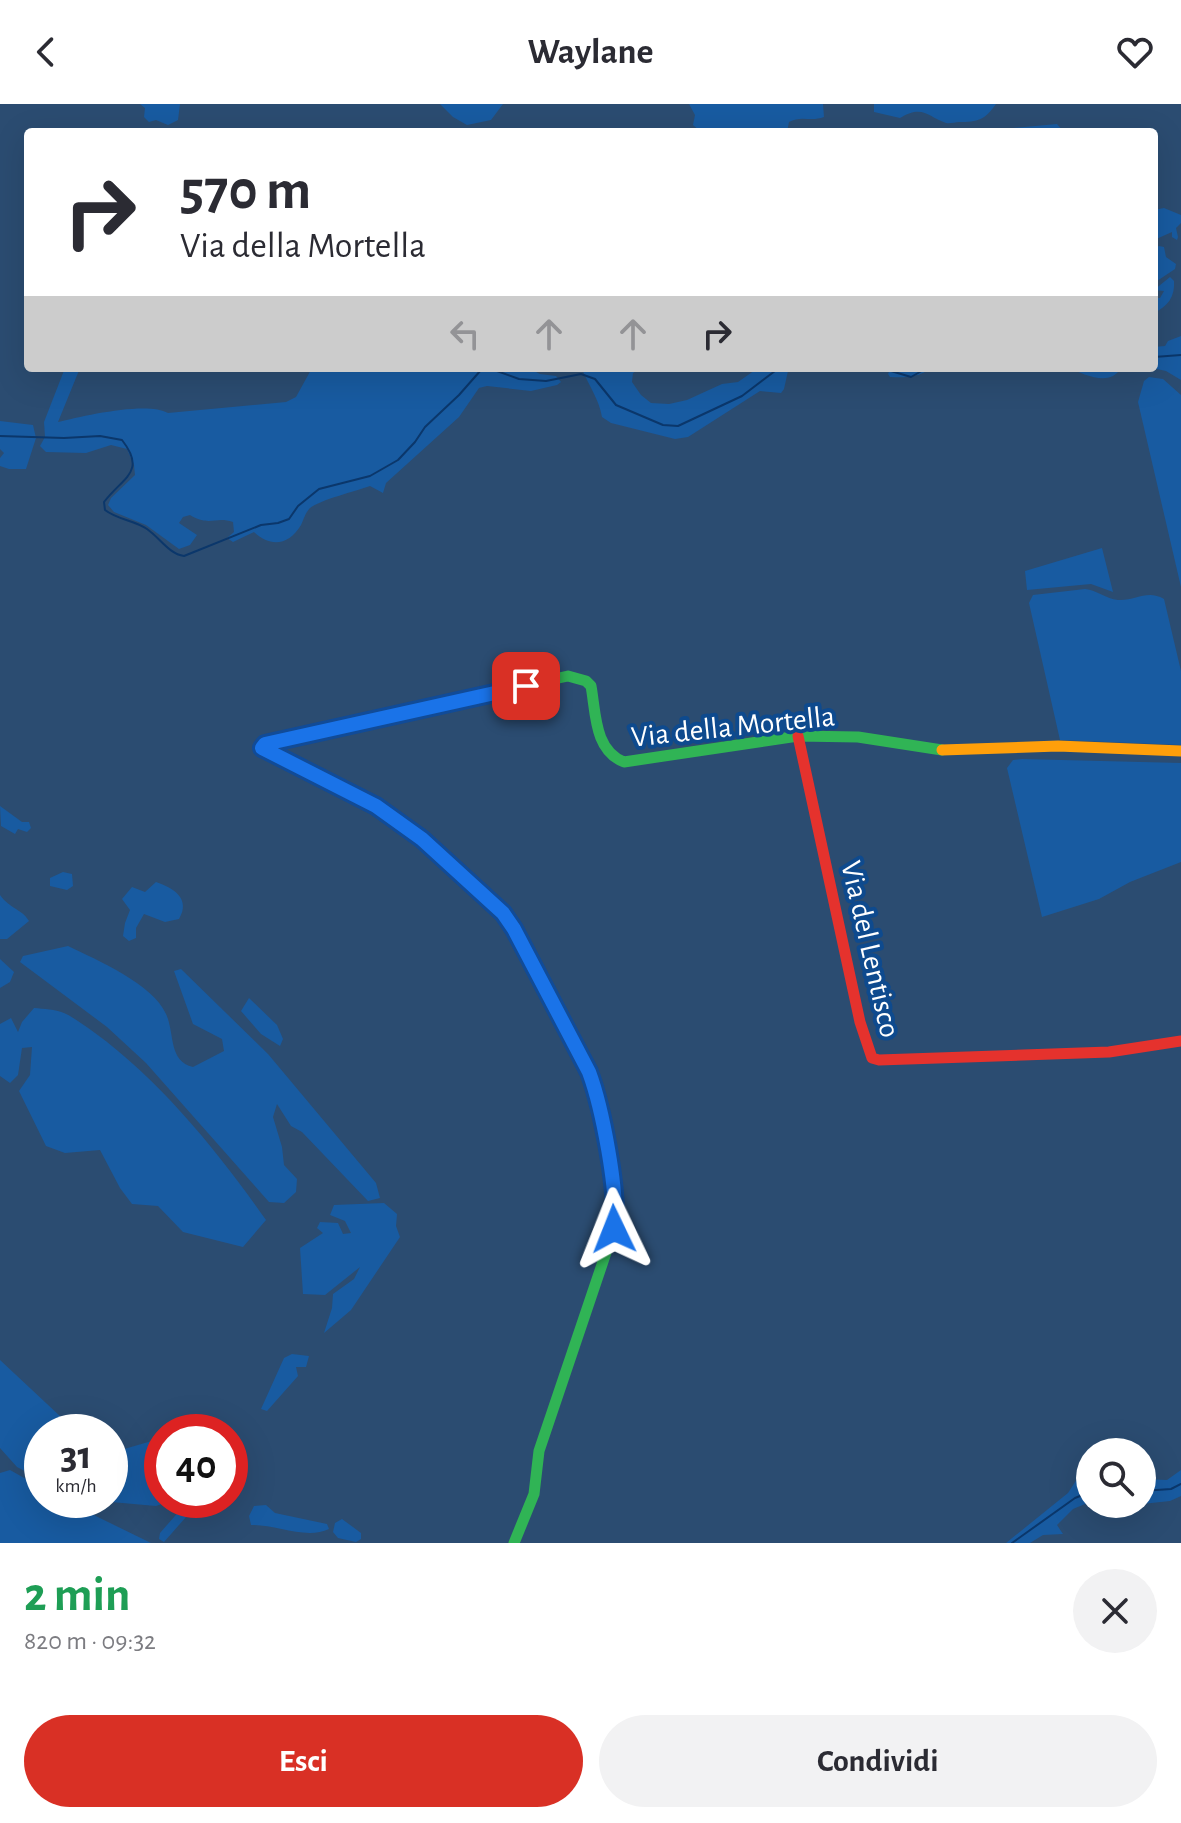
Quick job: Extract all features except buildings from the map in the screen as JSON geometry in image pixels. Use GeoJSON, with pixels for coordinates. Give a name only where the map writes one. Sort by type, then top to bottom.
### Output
{"type":"FeatureCollection","features":[{"type":"Feature","properties":{"kind":"street","name":"Via della Mortella"},"geometry":{"type":"LineString","coordinates":[[514,1543],[534,1494],[539,1451],[614,1229],[615,1202],[597,1095],[553,1000],[503,913],[422,839],[376,806],[262,748],[265,744],[568,676],[586,681],[591,686],[605,751],[615,761],[798,736],[858,737],[962,751],[1058,746],[1181,751]]}},
{"type":"Feature","properties":{"kind":"street","name":"Via del Lentisco"},"geometry":{"type":"LineString","coordinates":[[798,736],[862,1028],[872,1058],[1104,1053],[1181,1041]]}},
{"type":"Feature","properties":{"kind":"shaded area"},"geometry":{"type":"Polygon","coordinates":[[[140,104],[180,104],[178,120],[168,125],[156,120],[149,122],[144,117],[145,108],[140,104]]]}},
{"type":"Feature","properties":{"kind":"shaded area"},"geometry":{"type":"Polygon","coordinates":[[[440,104],[503,104],[491,120],[467,125],[440,104]]]}},
{"type":"Feature","properties":{"kind":"shaded area"},"geometry":{"type":"Polygon","coordinates":[[[689,104],[823,104],[824,117],[793,120],[788,128],[696,128],[693,125],[695,115],[689,104]]]}},
{"type":"Feature","properties":{"kind":"shaded area"},"geometry":{"type":"Polygon","coordinates":[[[874,104],[996,104],[980,119],[946,123],[920,112],[900,118],[874,112],[874,104]]]}},
{"type":"Feature","properties":{"kind":"shaded area"},"geometry":{"type":"Polygon","coordinates":[[[1057,124],[1060,128],[1014,128],[1057,124]]]}},
{"type":"Feature","properties":{"kind":"shaded area"},"geometry":{"type":"Polygon","coordinates":[[[1164,208],[1181,215],[1181,223],[1176,228],[1177,240],[1172,237],[1172,232],[1158,238],[1158,209],[1164,208]]]}},
{"type":"Feature","properties":{"kind":"shaded area"},"geometry":{"type":"Polygon","coordinates":[[[1158,246],[1164,247],[1166,257],[1176,264],[1175,269],[1158,280],[1158,246]]]}},
{"type":"Feature","properties":{"kind":"shaded area"},"geometry":{"type":"Polygon","coordinates":[[[1170,277],[1174,281],[1172,296],[1158,310],[1158,298],[1164,291],[1158,290],[1158,287],[1170,277]]]}},
{"type":"Feature","properties":{"kind":"shaded area"},"geometry":{"type":"Polygon","coordinates":[[[1181,336],[1181,380],[1158,369],[1158,347],[1165,346],[1168,341],[1181,336]]]}},
{"type":"Feature","properties":{"kind":"shaded area"},"geometry":{"type":"Polygon","coordinates":[[[63,372],[78,372],[58,422],[131,409],[145,408],[168,413],[286,402],[296,397],[310,372],[536,372],[556,376],[561,382],[531,391],[487,386],[479,388],[459,417],[386,483],[383,493],[370,486],[315,505],[308,510],[296,532],[279,542],[267,540],[254,532],[233,542],[227,538],[234,532],[233,522],[208,521],[190,515],[183,517],[179,523],[197,535],[190,545],[179,549],[146,525],[114,512],[108,505],[111,498],[135,475],[127,449],[111,445],[86,453],[46,452],[40,446],[45,437],[44,422],[63,372]]]}},
{"type":"Feature","properties":{"kind":"shaded area"},"geometry":{"type":"Polygon","coordinates":[[[583,372],[635,372],[632,382],[641,395],[651,403],[669,404],[687,400],[722,384],[738,382],[752,372],[788,372],[781,393],[760,391],[688,437],[675,439],[611,423],[602,417],[583,372]]]}},
{"type":"Feature","properties":{"kind":"shaded area"},"geometry":{"type":"Polygon","coordinates":[[[923,372],[902,377],[890,377],[888,374],[923,372]]]}},
{"type":"Feature","properties":{"kind":"shaded area"},"geometry":{"type":"Polygon","coordinates":[[[1080,372],[1118,372],[1104,378],[1080,372]]]}},
{"type":"Feature","properties":{"kind":"shaded area"},"geometry":{"type":"Polygon","coordinates":[[[1149,377],[1163,379],[1181,395],[1181,587],[1138,402],[1144,381],[1149,377]]]}},
{"type":"Feature","properties":{"kind":"shaded area"},"geometry":{"type":"Polygon","coordinates":[[[0,421],[33,425],[36,438],[26,469],[0,466],[4,453],[0,449],[0,421]]]}},
{"type":"Feature","properties":{"kind":"shaded area"},"geometry":{"type":"Polygon","coordinates":[[[1102,548],[1113,592],[1091,584],[1027,590],[1025,571],[1102,548]]]}},
{"type":"Feature","properties":{"kind":"shaded area"},"geometry":{"type":"Polygon","coordinates":[[[1085,589],[1118,600],[1147,595],[1164,599],[1181,671],[1181,745],[1060,740],[1029,603],[1033,595],[1085,589]]]}},
{"type":"Feature","properties":{"kind":"shaded area"},"geometry":{"type":"Polygon","coordinates":[[[1013,760],[1181,763],[1181,862],[1130,882],[1099,899],[1042,917],[1007,768],[1013,760]]]}},
{"type":"Feature","properties":{"kind":"shaded area"},"geometry":{"type":"Polygon","coordinates":[[[0,806],[22,822],[29,822],[31,828],[27,832],[18,829],[15,834],[1,826],[0,806]]]}},
{"type":"Feature","properties":{"kind":"shaded area"},"geometry":{"type":"Polygon","coordinates":[[[63,872],[72,874],[73,886],[67,890],[50,886],[50,878],[63,872]]]}},
{"type":"Feature","properties":{"kind":"shaded area"},"geometry":{"type":"Polygon","coordinates":[[[156,882],[179,895],[183,906],[179,919],[165,922],[144,914],[136,928],[136,938],[129,941],[123,936],[130,910],[122,899],[132,887],[145,892],[156,882]]]}},
{"type":"Feature","properties":{"kind":"shaded area"},"geometry":{"type":"Polygon","coordinates":[[[0,895],[29,921],[7,939],[0,939],[0,895]]]}},
{"type":"Feature","properties":{"kind":"shaded area"},"geometry":{"type":"Polygon","coordinates":[[[68,946],[123,974],[149,993],[166,1014],[176,1053],[185,1064],[193,1067],[224,1051],[222,1039],[193,1024],[174,971],[181,969],[268,1054],[376,1183],[380,1198],[368,1201],[302,1132],[291,1126],[277,1104],[273,1117],[284,1165],[297,1179],[296,1192],[284,1203],[269,1202],[146,1063],[107,1027],[20,962],[23,956],[68,946]]]}},
{"type":"Feature","properties":{"kind":"shaded area"},"geometry":{"type":"Polygon","coordinates":[[[0,959],[14,972],[10,982],[0,988],[0,959]]]}},
{"type":"Feature","properties":{"kind":"shaded area"},"geometry":{"type":"Polygon","coordinates":[[[249,998],[277,1025],[283,1039],[280,1046],[261,1034],[241,1011],[249,998]]]}},
{"type":"Feature","properties":{"kind":"shaded area"},"geometry":{"type":"Polygon","coordinates":[[[34,1008],[64,1013],[95,1033],[143,1073],[188,1119],[266,1220],[243,1247],[183,1232],[158,1206],[132,1204],[100,1150],[65,1153],[46,1146],[19,1091],[30,1075],[32,1047],[22,1048],[18,1075],[10,1083],[0,1076],[0,1024],[11,1018],[18,1032],[34,1008]]]}},
{"type":"Feature","properties":{"kind":"shaded area"},"geometry":{"type":"Polygon","coordinates":[[[384,1203],[397,1214],[396,1226],[400,1237],[351,1310],[324,1333],[333,1294],[354,1279],[360,1267],[325,1295],[303,1294],[300,1248],[323,1233],[317,1228],[320,1222],[338,1223],[343,1234],[351,1233],[345,1221],[330,1215],[334,1205],[384,1203]]]}},
{"type":"Feature","properties":{"kind":"shaded area"},"geometry":{"type":"Polygon","coordinates":[[[292,1354],[309,1356],[306,1367],[296,1367],[298,1376],[267,1411],[261,1409],[284,1358],[292,1354]]]}},
{"type":"Feature","properties":{"kind":"shaded area"},"geometry":{"type":"Polygon","coordinates":[[[0,1360],[58,1414],[24,1414],[24,1471],[0,1448],[0,1360]]]}},
{"type":"Feature","properties":{"kind":"shaded area"},"geometry":{"type":"Polygon","coordinates":[[[144,1443],[144,1505],[128,1503],[128,1448],[144,1443]]]}},
{"type":"Feature","properties":{"kind":"shaded area"},"geometry":{"type":"Polygon","coordinates":[[[10,1470],[24,1478],[24,1518],[100,1518],[151,1543],[0,1543],[0,1473],[10,1470]]]}},
{"type":"Feature","properties":{"kind":"shaded area"},"geometry":{"type":"Polygon","coordinates":[[[1181,1470],[1181,1496],[1156,1502],[1156,1480],[1167,1480],[1181,1470]]]}},
{"type":"Feature","properties":{"kind":"shaded area"},"geometry":{"type":"Polygon","coordinates":[[[1076,1481],[1076,1508],[1057,1525],[1063,1534],[1043,1535],[1030,1543],[1006,1543],[1068,1493],[1076,1481]]]}},
{"type":"Feature","properties":{"kind":"shaded area"},"geometry":{"type":"Polygon","coordinates":[[[266,1505],[275,1513],[327,1524],[329,1529],[310,1533],[251,1525],[249,1516],[254,1506],[266,1505]]]}},
{"type":"Feature","properties":{"kind":"shaded area"},"geometry":{"type":"Polygon","coordinates":[[[173,1518],[185,1518],[164,1542],[159,1539],[160,1533],[173,1518]]]}},
{"type":"Feature","properties":{"kind":"shaded area"},"geometry":{"type":"Polygon","coordinates":[[[342,1519],[361,1533],[361,1539],[356,1542],[338,1538],[333,1532],[335,1523],[342,1519]]]}},
{"type":"Feature","properties":{"kind":"waterway"},"geometry":{"type":"LineString","coordinates":[[1158,357],[1181,355]]}},
{"type":"Feature","properties":{"kind":"waterway"},"geometry":{"type":"LineString","coordinates":[[0,436],[100,436],[122,440],[129,451],[132,467],[130,474],[104,502],[105,510],[142,526],[169,549],[184,556],[261,525],[289,519],[298,506],[319,489],[370,476],[398,460],[425,427],[479,372]]}},
{"type":"Feature","properties":{"kind":"waterway"},"geometry":{"type":"LineString","coordinates":[[500,372],[519,379],[546,381],[581,374],[595,379],[616,405],[663,425],[678,426],[742,396],[774,372]]}},
{"type":"Feature","properties":{"kind":"waterway"},"geometry":{"type":"LineString","coordinates":[[894,372],[911,377],[920,372]]}},
{"type":"Feature","properties":{"kind":"waterway"},"geometry":{"type":"LineString","coordinates":[[1156,1490],[1171,1489],[1181,1484]]}},
{"type":"Feature","properties":{"kind":"waterway"},"geometry":{"type":"LineString","coordinates":[[1012,1543],[1076,1498]]}},
{"type":"Feature","properties":{"kind":"traffic: fast"},"geometry":{"type":"LineString","coordinates":[[468,698],[568,676],[586,681],[591,686],[602,740],[607,749],[624,762],[798,736],[858,737],[942,750]]}},
{"type":"Feature","properties":{"kind":"traffic: fast"},"geometry":{"type":"LineString","coordinates":[[514,1543],[534,1494],[539,1451],[614,1229],[615,1202],[602,1123]]}},
{"type":"Feature","properties":{"kind":"traffic: slow"},"geometry":{"type":"LineString","coordinates":[[942,750],[1058,746],[1181,751]]}},
{"type":"Feature","properties":{"kind":"traffic: slow"},"geometry":{"type":"LineString","coordinates":[[424,841],[503,913],[514,929],[553,1000],[597,1095],[602,1123]]}},
{"type":"Feature","properties":{"kind":"traffic: jam"},"geometry":{"type":"LineString","coordinates":[[424,841],[376,806],[262,748],[265,744],[468,698]]}},
{"type":"Feature","properties":{"kind":"traffic: jam"},"geometry":{"type":"LineString","coordinates":[[798,736],[860,1022],[872,1058],[1109,1052],[1181,1041]]}},
{"type":"Feature","properties":{"kind":"route"},"geometry":{"type":"LineString","coordinates":[[526,686],[265,744],[262,748],[376,806],[422,839],[503,913],[553,1000],[589,1072],[597,1095],[615,1202],[614,1229]]}}]}
